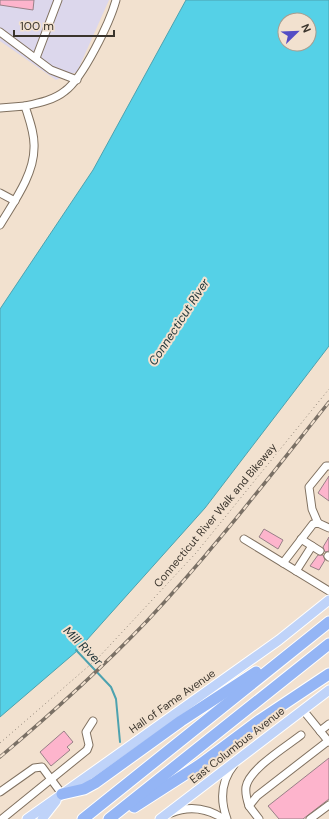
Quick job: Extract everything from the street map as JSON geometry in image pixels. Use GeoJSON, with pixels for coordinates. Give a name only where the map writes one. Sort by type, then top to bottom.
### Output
{"type":"FeatureCollection","features":[{"type":"Feature","properties":{"kind":"highway"},"geometry":{"type":"LineString","coordinates":[[83,819],[329,622]]}},
{"type":"Feature","properties":{"kind":"highway"},"geometry":{"type":"LineString","coordinates":[[110,819],[329,644]]}},
{"type":"Feature","properties":{"kind":"highway"},"geometry":{"type":"LineString","coordinates":[[62,794],[84,789],[95,783],[192,713],[299,646]]}},
{"type":"Feature","properties":{"kind":"highway"},"geometry":{"type":"LineString","coordinates":[[113,819],[178,780],[260,720],[329,674]]}},
{"type":"Feature","properties":{"kind":"main road","name":"Hall of Fame Avenue"},"geometry":{"type":"LineString","coordinates":[[27,819],[268,648],[329,600]]}},
{"type":"Feature","properties":{"kind":"main road","name":"East Columbus Avenue"},"geometry":{"type":"LineString","coordinates":[[161,818],[329,690]]}},
{"type":"Feature","properties":{"kind":"main road"},"geometry":{"type":"LineString","coordinates":[[42,819],[62,794]]}},
{"type":"Feature","properties":{"kind":"street"},"geometry":{"type":"LineString","coordinates":[[36,58],[58,0]]}},
{"type":"Feature","properties":{"kind":"street"},"geometry":{"type":"LineString","coordinates":[[0,108],[25,106],[58,95],[67,90],[77,80],[107,22],[116,0]]}},
{"type":"Feature","properties":{"kind":"street"},"geometry":{"type":"LineString","coordinates":[[0,32],[51,70],[77,80]]}},
{"type":"Feature","properties":{"kind":"street"},"geometry":{"type":"LineString","coordinates":[[0,225],[15,201],[30,169],[34,149],[25,106]]}},
{"type":"Feature","properties":{"kind":"street"},"geometry":{"type":"LineString","coordinates":[[0,193],[15,201]]}},
{"type":"Feature","properties":{"kind":"street"},"geometry":{"type":"LineString","coordinates":[[318,523],[312,509],[309,487],[326,466],[329,466]]}},
{"type":"Feature","properties":{"kind":"street"},"geometry":{"type":"LineString","coordinates":[[283,563],[313,524],[318,523],[329,528]]}},
{"type":"Feature","properties":{"kind":"street"},"geometry":{"type":"LineString","coordinates":[[244,539],[329,591]]}},
{"type":"Feature","properties":{"kind":"street"},"geometry":{"type":"LineString","coordinates":[[301,539],[320,551]]}},
{"type":"Feature","properties":{"kind":"street"},"geometry":{"type":"LineString","coordinates":[[296,571],[312,546]]}},
{"type":"Feature","properties":{"kind":"street"},"geometry":{"type":"LineString","coordinates":[[249,806],[257,796],[329,742],[304,710]]}},
{"type":"Feature","properties":{"kind":"street"},"geometry":{"type":"LineString","coordinates":[[2,819],[9,816],[87,750],[90,745],[86,732],[93,721]]}},
{"type":"Feature","properties":{"kind":"street"},"geometry":{"type":"LineString","coordinates":[[320,731],[329,724]]}},
{"type":"Feature","properties":{"kind":"street"},"geometry":{"type":"LineString","coordinates":[[260,819],[249,806],[246,786],[256,770],[301,735]]}},
{"type":"Feature","properties":{"kind":"street"},"geometry":{"type":"LineString","coordinates":[[228,819],[223,805],[223,788],[230,771],[239,760]]}},
{"type":"Feature","properties":{"kind":"street"},"geometry":{"type":"LineString","coordinates":[[0,792],[34,768],[42,767],[62,794]]}},
{"type":"Feature","properties":{"kind":"street"},"geometry":{"type":"LineString","coordinates":[[315,818],[329,805]]}},
{"type":"Feature","properties":{"kind":"street"},"geometry":{"type":"LineString","coordinates":[[161,818],[179,810],[196,808],[215,814],[224,819]]}},
{"type":"Feature","properties":{"kind":"path","name":"Connecticut River Walk and Bikeway"},"geometry":{"type":"LineString","coordinates":[[0,743],[98,658],[196,553],[329,389]]}},
{"type":"Feature","properties":{"kind":"shaded area"},"geometry":{"type":"Polygon","coordinates":[[[0,0],[109,0],[77,72],[56,80],[0,41],[0,0]]]}},
{"type":"Feature","properties":{"kind":"water","name":"Connecticut River"},"geometry":{"type":"Polygon","coordinates":[[[186,0],[329,0],[329,346],[205,508],[77,651],[0,717],[0,309],[93,170],[186,0]]]}},
{"type":"Feature","properties":{"kind":"building"},"geometry":{"type":"Polygon","coordinates":[[[0,0],[34,0],[33,10],[0,5],[0,0]]]}},
{"type":"Feature","properties":{"kind":"building"},"geometry":{"type":"Polygon","coordinates":[[[329,476],[329,501],[318,493],[329,476]]]}},
{"type":"Feature","properties":{"kind":"building"},"geometry":{"type":"Polygon","coordinates":[[[264,529],[283,540],[278,549],[259,537],[264,529]]]}},
{"type":"Feature","properties":{"kind":"building"},"geometry":{"type":"Polygon","coordinates":[[[329,537],[329,551],[325,552],[323,547],[329,537]]]}},
{"type":"Feature","properties":{"kind":"building"},"geometry":{"type":"Polygon","coordinates":[[[318,555],[323,555],[325,560],[319,570],[310,566],[318,555]]]}},
{"type":"Feature","properties":{"kind":"building"},"geometry":{"type":"Polygon","coordinates":[[[64,731],[73,742],[67,747],[70,750],[51,766],[40,752],[64,731]]]}},
{"type":"Feature","properties":{"kind":"building"},"geometry":{"type":"Polygon","coordinates":[[[329,758],[329,799],[303,819],[279,819],[268,806],[329,758]]]}},
{"type":"Feature","properties":{"kind":"waterway","name":"Mill River"},"geometry":{"type":"LineString","coordinates":[[76,650],[111,687],[116,699],[120,742]]}},
{"type":"Feature","properties":{"kind":"railway"},"geometry":{"type":"LineString","coordinates":[[0,757],[75,691],[147,621],[218,541],[329,402]]}}]}
